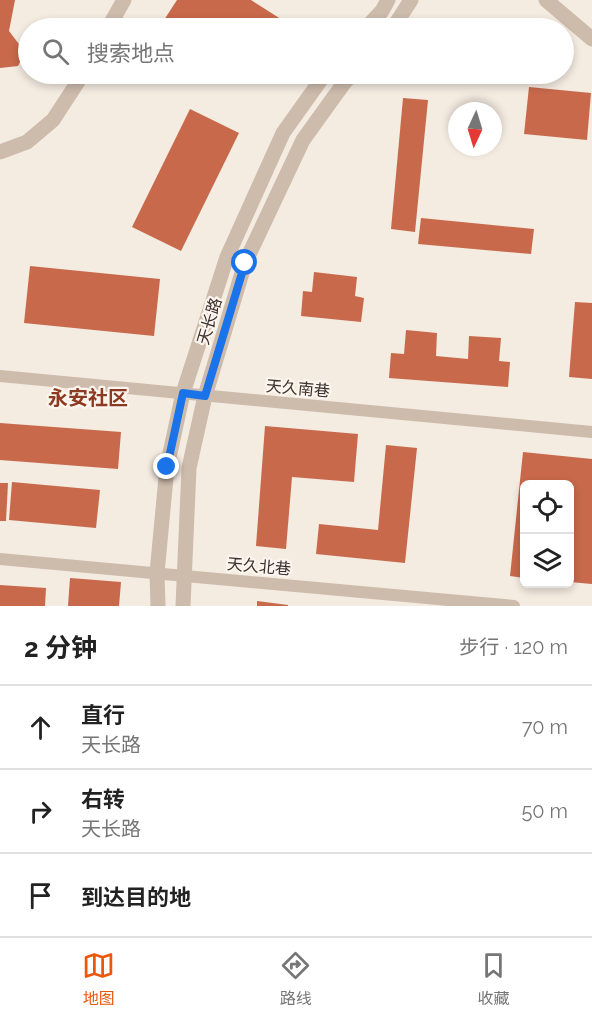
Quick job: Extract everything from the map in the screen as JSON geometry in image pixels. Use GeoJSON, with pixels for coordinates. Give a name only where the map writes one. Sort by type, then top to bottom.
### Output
{"type":"FeatureCollection","features":[{"type":"Feature","properties":{"kind":"street"},"geometry":{"type":"LineString","coordinates":[[114,18],[124,0]]}},
{"type":"Feature","properties":{"kind":"street"},"geometry":{"type":"LineString","coordinates":[[375,18],[388,0]]}},
{"type":"Feature","properties":{"kind":"street"},"geometry":{"type":"LineString","coordinates":[[399,18],[411,0]]}},
{"type":"Feature","properties":{"kind":"street"},"geometry":{"type":"LineString","coordinates":[[546,0],[567,18]]}},
{"type":"Feature","properties":{"kind":"street"},"geometry":{"type":"LineString","coordinates":[[574,24],[592,39]]}},
{"type":"Feature","properties":{"kind":"street"},"geometry":{"type":"LineString","coordinates":[[0,152],[27,142],[53,120],[76,84]]}},
{"type":"Feature","properties":{"kind":"street","name":"天长路"},"geometry":{"type":"LineString","coordinates":[[158,606],[157,573],[167,467],[183,393],[227,257],[283,133],[318,84]]}},
{"type":"Feature","properties":{"kind":"street","name":"天长路"},"geometry":{"type":"LineString","coordinates":[[183,606],[189,468],[205,396],[245,263],[303,140],[343,84]]}},
{"type":"Feature","properties":{"kind":"street","name":"天久南巷"},"geometry":{"type":"LineString","coordinates":[[0,376],[592,432]]}},
{"type":"Feature","properties":{"kind":"street","name":"天久北巷"},"geometry":{"type":"LineString","coordinates":[[0,559],[514,606]]}},
{"type":"Feature","properties":{"kind":"building"},"geometry":{"type":"Polygon","coordinates":[[[0,0],[15,0],[9,31],[18,43],[18,66],[0,68],[0,0]]]}},
{"type":"Feature","properties":{"kind":"building"},"geometry":{"type":"Polygon","coordinates":[[[177,0],[251,0],[279,18],[165,18],[177,0]]]}},
{"type":"Feature","properties":{"kind":"building"},"geometry":{"type":"Polygon","coordinates":[[[529,87],[591,93],[587,140],[524,134],[529,87]]]}},
{"type":"Feature","properties":{"kind":"building"},"geometry":{"type":"Polygon","coordinates":[[[403,98],[428,100],[415,232],[391,229],[403,98]]]}},
{"type":"Feature","properties":{"kind":"building"},"geometry":{"type":"Polygon","coordinates":[[[190,109],[239,133],[181,251],[132,227],[190,109]]]}},
{"type":"Feature","properties":{"kind":"building"},"geometry":{"type":"Polygon","coordinates":[[[421,218],[534,229],[531,254],[418,244],[421,218]]]}},
{"type":"Feature","properties":{"kind":"building"},"geometry":{"type":"Polygon","coordinates":[[[30,266],[160,279],[154,336],[24,323],[30,266]]]}},
{"type":"Feature","properties":{"kind":"building"},"geometry":{"type":"Polygon","coordinates":[[[314,272],[357,277],[355,296],[364,298],[361,322],[301,316],[303,291],[312,292],[314,272]]]}},
{"type":"Feature","properties":{"kind":"building"},"geometry":{"type":"Polygon","coordinates":[[[575,302],[592,303],[592,379],[569,377],[575,302]]]}},
{"type":"Feature","properties":{"kind":"building"},"geometry":{"type":"Polygon","coordinates":[[[406,330],[437,333],[436,356],[468,359],[469,336],[501,338],[499,361],[510,362],[508,387],[389,378],[391,353],[404,354],[406,330]]]}},
{"type":"Feature","properties":{"kind":"building"},"geometry":{"type":"Polygon","coordinates":[[[0,423],[121,432],[118,469],[0,460],[0,423]]]}},
{"type":"Feature","properties":{"kind":"building"},"geometry":{"type":"Polygon","coordinates":[[[265,426],[358,434],[354,482],[292,477],[286,549],[256,546],[265,426]]]}},
{"type":"Feature","properties":{"kind":"building"},"geometry":{"type":"Polygon","coordinates":[[[386,445],[417,448],[405,563],[316,554],[319,524],[378,530],[386,445]]]}},
{"type":"Feature","properties":{"kind":"building"},"geometry":{"type":"Polygon","coordinates":[[[523,452],[592,459],[592,584],[574,582],[574,480],[520,480],[523,452]]]}},
{"type":"Feature","properties":{"kind":"building"},"geometry":{"type":"Polygon","coordinates":[[[520,481],[520,577],[510,576],[520,481]]]}},
{"type":"Feature","properties":{"kind":"building"},"geometry":{"type":"Polygon","coordinates":[[[12,482],[100,490],[96,528],[9,520],[12,482]]]}},
{"type":"Feature","properties":{"kind":"building"},"geometry":{"type":"Polygon","coordinates":[[[0,483],[8,483],[6,521],[0,521],[0,483]]]}},
{"type":"Feature","properties":{"kind":"building"},"geometry":{"type":"Polygon","coordinates":[[[70,578],[121,582],[119,606],[68,606],[70,578]]]}},
{"type":"Feature","properties":{"kind":"building"},"geometry":{"type":"Polygon","coordinates":[[[0,585],[46,588],[45,606],[0,606],[0,585]]]}},
{"type":"Feature","properties":{"kind":"building"},"geometry":{"type":"Polygon","coordinates":[[[257,601],[288,605],[288,606],[257,606],[257,601]]]}},
{"type":"Feature","properties":{"kind":"district","name":"永安社区"},"geometry":{"type":"Point","coordinates":[88,398]}},
{"type":"Feature","properties":{"kind":"route"},"geometry":{"type":"LineString","coordinates":[[167,467],[183,393],[205,396],[245,263]]}}]}
